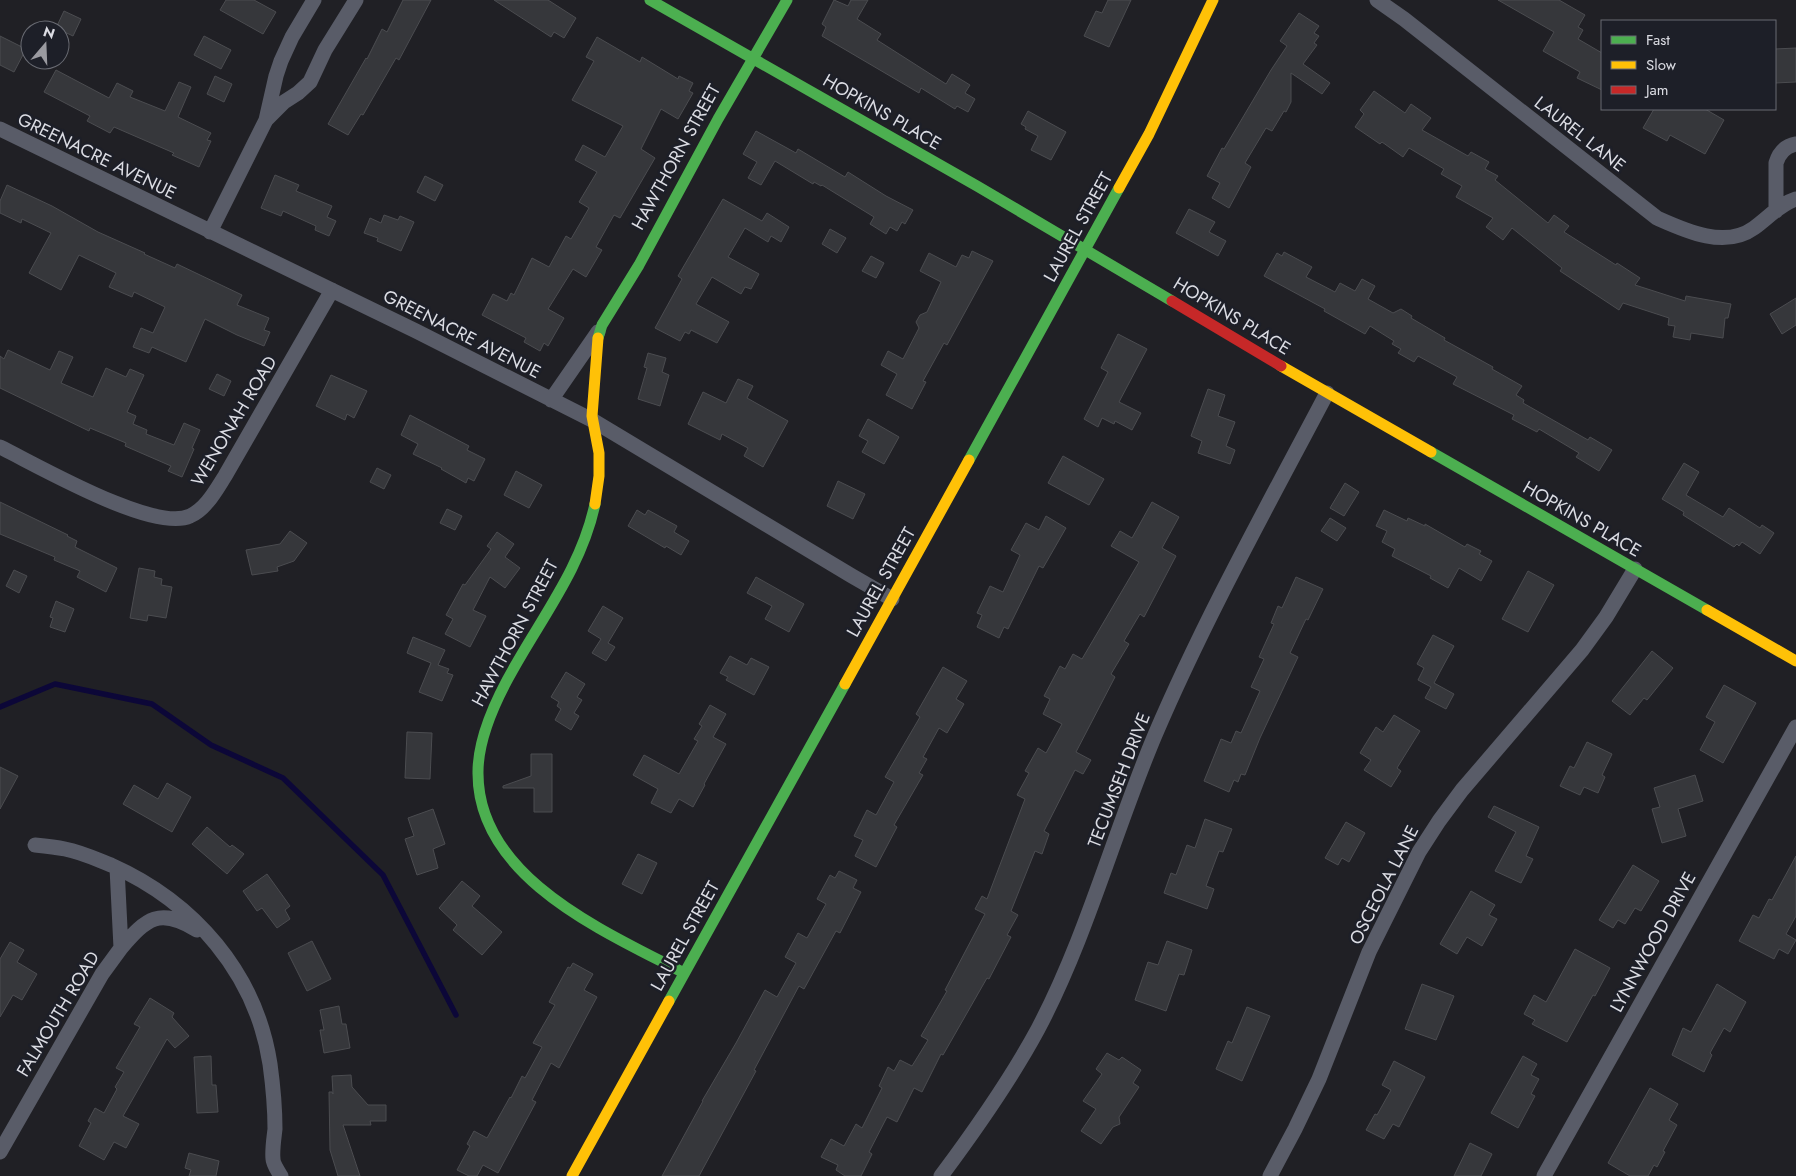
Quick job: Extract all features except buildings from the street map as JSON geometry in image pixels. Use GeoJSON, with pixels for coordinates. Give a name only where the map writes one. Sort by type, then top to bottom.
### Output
{"type":"FeatureCollection","features":[{"type":"Feature","properties":{"kind":"street"},"geometry":{"type":"LineString","coordinates":[[210,232],[266,120],[281,61],[292,37],[314,0]]}},
{"type":"Feature","properties":{"kind":"street"},"geometry":{"type":"LineString","coordinates":[[266,120],[284,102],[310,82],[325,50],[356,0]]}},
{"type":"Feature","properties":{"kind":"street","name":"HOPKINS PLACE"},"geometry":{"type":"LineString","coordinates":[[650,0],[1085,250],[1327,393],[1796,661]]}},
{"type":"Feature","properties":{"kind":"street","name":"HAWTHORN STREET"},"geometry":{"type":"LineString","coordinates":[[551,400],[599,331],[642,261],[677,192],[752,58],[787,0]]}},
{"type":"Feature","properties":{"kind":"street","name":"LAUREL STREET"},"geometry":{"type":"LineString","coordinates":[[572,1176],[1149,134],[1213,0]]}},
{"type":"Feature","properties":{"kind":"street","name":"LAUREL LANE"},"geometry":{"type":"LineString","coordinates":[[1377,0],[1404,19],[1657,218],[1696,234],[1712,237],[1735,236],[1754,228],[1790,201],[1796,199]]}},
{"type":"Feature","properties":{"kind":"street","name":"GREENACRE AVENUE"},"geometry":{"type":"LineString","coordinates":[[0,129],[332,290],[592,420],[892,598]]}},
{"type":"Feature","properties":{"kind":"street"},"geometry":{"type":"LineString","coordinates":[[1776,211],[1776,163],[1778,157],[1787,147],[1796,144]]}},
{"type":"Feature","properties":{"kind":"street","name":"WENONAH ROAD"},"geometry":{"type":"LineString","coordinates":[[0,447],[129,508],[165,519],[177,520],[190,516],[208,501],[225,476],[332,290]]}},
{"type":"Feature","properties":{"kind":"street","name":"HAWTHORN STREET"},"geometry":{"type":"LineString","coordinates":[[599,331],[592,420],[598,440],[598,476],[596,496],[587,534],[562,587],[501,691],[490,716],[480,748],[478,764],[479,796],[488,824],[502,847],[537,886],[589,922],[684,972]]}},
{"type":"Feature","properties":{"kind":"street","name":"TECUMSEH DRIVE"},"geometry":{"type":"LineString","coordinates":[[941,1176],[986,1115],[1038,1029],[1055,994],[1081,930],[1132,791],[1160,725],[1212,616],[1327,393]]}},
{"type":"Feature","properties":{"kind":"street","name":"OSCEOLA LANE"},"geometry":{"type":"LineString","coordinates":[[1270,1176],[1295,1130],[1319,1079],[1370,952],[1418,852],[1462,790],[1582,650],[1606,617],[1635,569]]}},
{"type":"Feature","properties":{"kind":"street","name":"LYNNWOOD DRIVE"},"geometry":{"type":"LineString","coordinates":[[1544,1176],[1796,727]]}},
{"type":"Feature","properties":{"kind":"street"},"geometry":{"type":"LineString","coordinates":[[34,845],[66,849],[83,854],[117,868],[152,886],[184,910],[224,953],[246,989],[262,1029],[270,1064],[274,1098],[273,1160],[270,1176]]}},
{"type":"Feature","properties":{"kind":"street","name":"FALMOUTH ROAD"},"geometry":{"type":"LineString","coordinates":[[117,868],[121,948]]}},
{"type":"Feature","properties":{"kind":"street","name":"FALMOUTH ROAD"},"geometry":{"type":"LineString","coordinates":[[0,1152],[102,974],[121,948],[140,929],[157,917],[172,919],[186,924],[212,941]]}},
{"type":"Feature","properties":{"kind":"street"},"geometry":{"type":"LineString","coordinates":[[273,1160],[281,1176]]}},
{"type":"Feature","properties":{"kind":"waterway"},"geometry":{"type":"LineString","coordinates":[[0,707],[55,684],[152,704],[211,745],[283,778],[383,875],[456,1015]]}},
{"type":"Feature","properties":{"kind":"traffic: fast"},"geometry":{"type":"LineString","coordinates":[[650,0],[977,186],[1172,301]]}},
{"type":"Feature","properties":{"kind":"traffic: fast"},"geometry":{"type":"LineString","coordinates":[[598,338],[602,325],[639,265],[718,119],[787,0]]}},
{"type":"Feature","properties":{"kind":"traffic: fast"},"geometry":{"type":"LineString","coordinates":[[969,460],[1119,188]]}},
{"type":"Feature","properties":{"kind":"traffic: fast"},"geometry":{"type":"LineString","coordinates":[[1431,452],[1707,610]]}},
{"type":"Feature","properties":{"kind":"traffic: fast"},"geometry":{"type":"LineString","coordinates":[[595,504],[589,526],[572,568],[508,678],[490,717],[479,758],[478,772],[483,809],[499,842],[522,871],[551,897],[584,919],[684,973]]}},
{"type":"Feature","properties":{"kind":"traffic: fast"},"geometry":{"type":"LineString","coordinates":[[669,1001],[845,684]]}},
{"type":"Feature","properties":{"kind":"traffic: slow"},"geometry":{"type":"LineString","coordinates":[[1119,188],[1149,134],[1213,0]]}},
{"type":"Feature","properties":{"kind":"traffic: slow"},"geometry":{"type":"LineString","coordinates":[[595,504],[599,476],[599,453],[592,416],[598,338]]}},
{"type":"Feature","properties":{"kind":"traffic: slow"},"geometry":{"type":"LineString","coordinates":[[1281,366],[1431,452]]}},
{"type":"Feature","properties":{"kind":"traffic: slow"},"geometry":{"type":"LineString","coordinates":[[845,684],[969,460]]}},
{"type":"Feature","properties":{"kind":"traffic: slow"},"geometry":{"type":"LineString","coordinates":[[1707,610],[1796,661]]}},
{"type":"Feature","properties":{"kind":"traffic: slow"},"geometry":{"type":"LineString","coordinates":[[572,1176],[669,1001]]}},
{"type":"Feature","properties":{"kind":"traffic: jam"},"geometry":{"type":"LineString","coordinates":[[1172,301],[1281,366]]}}]}
